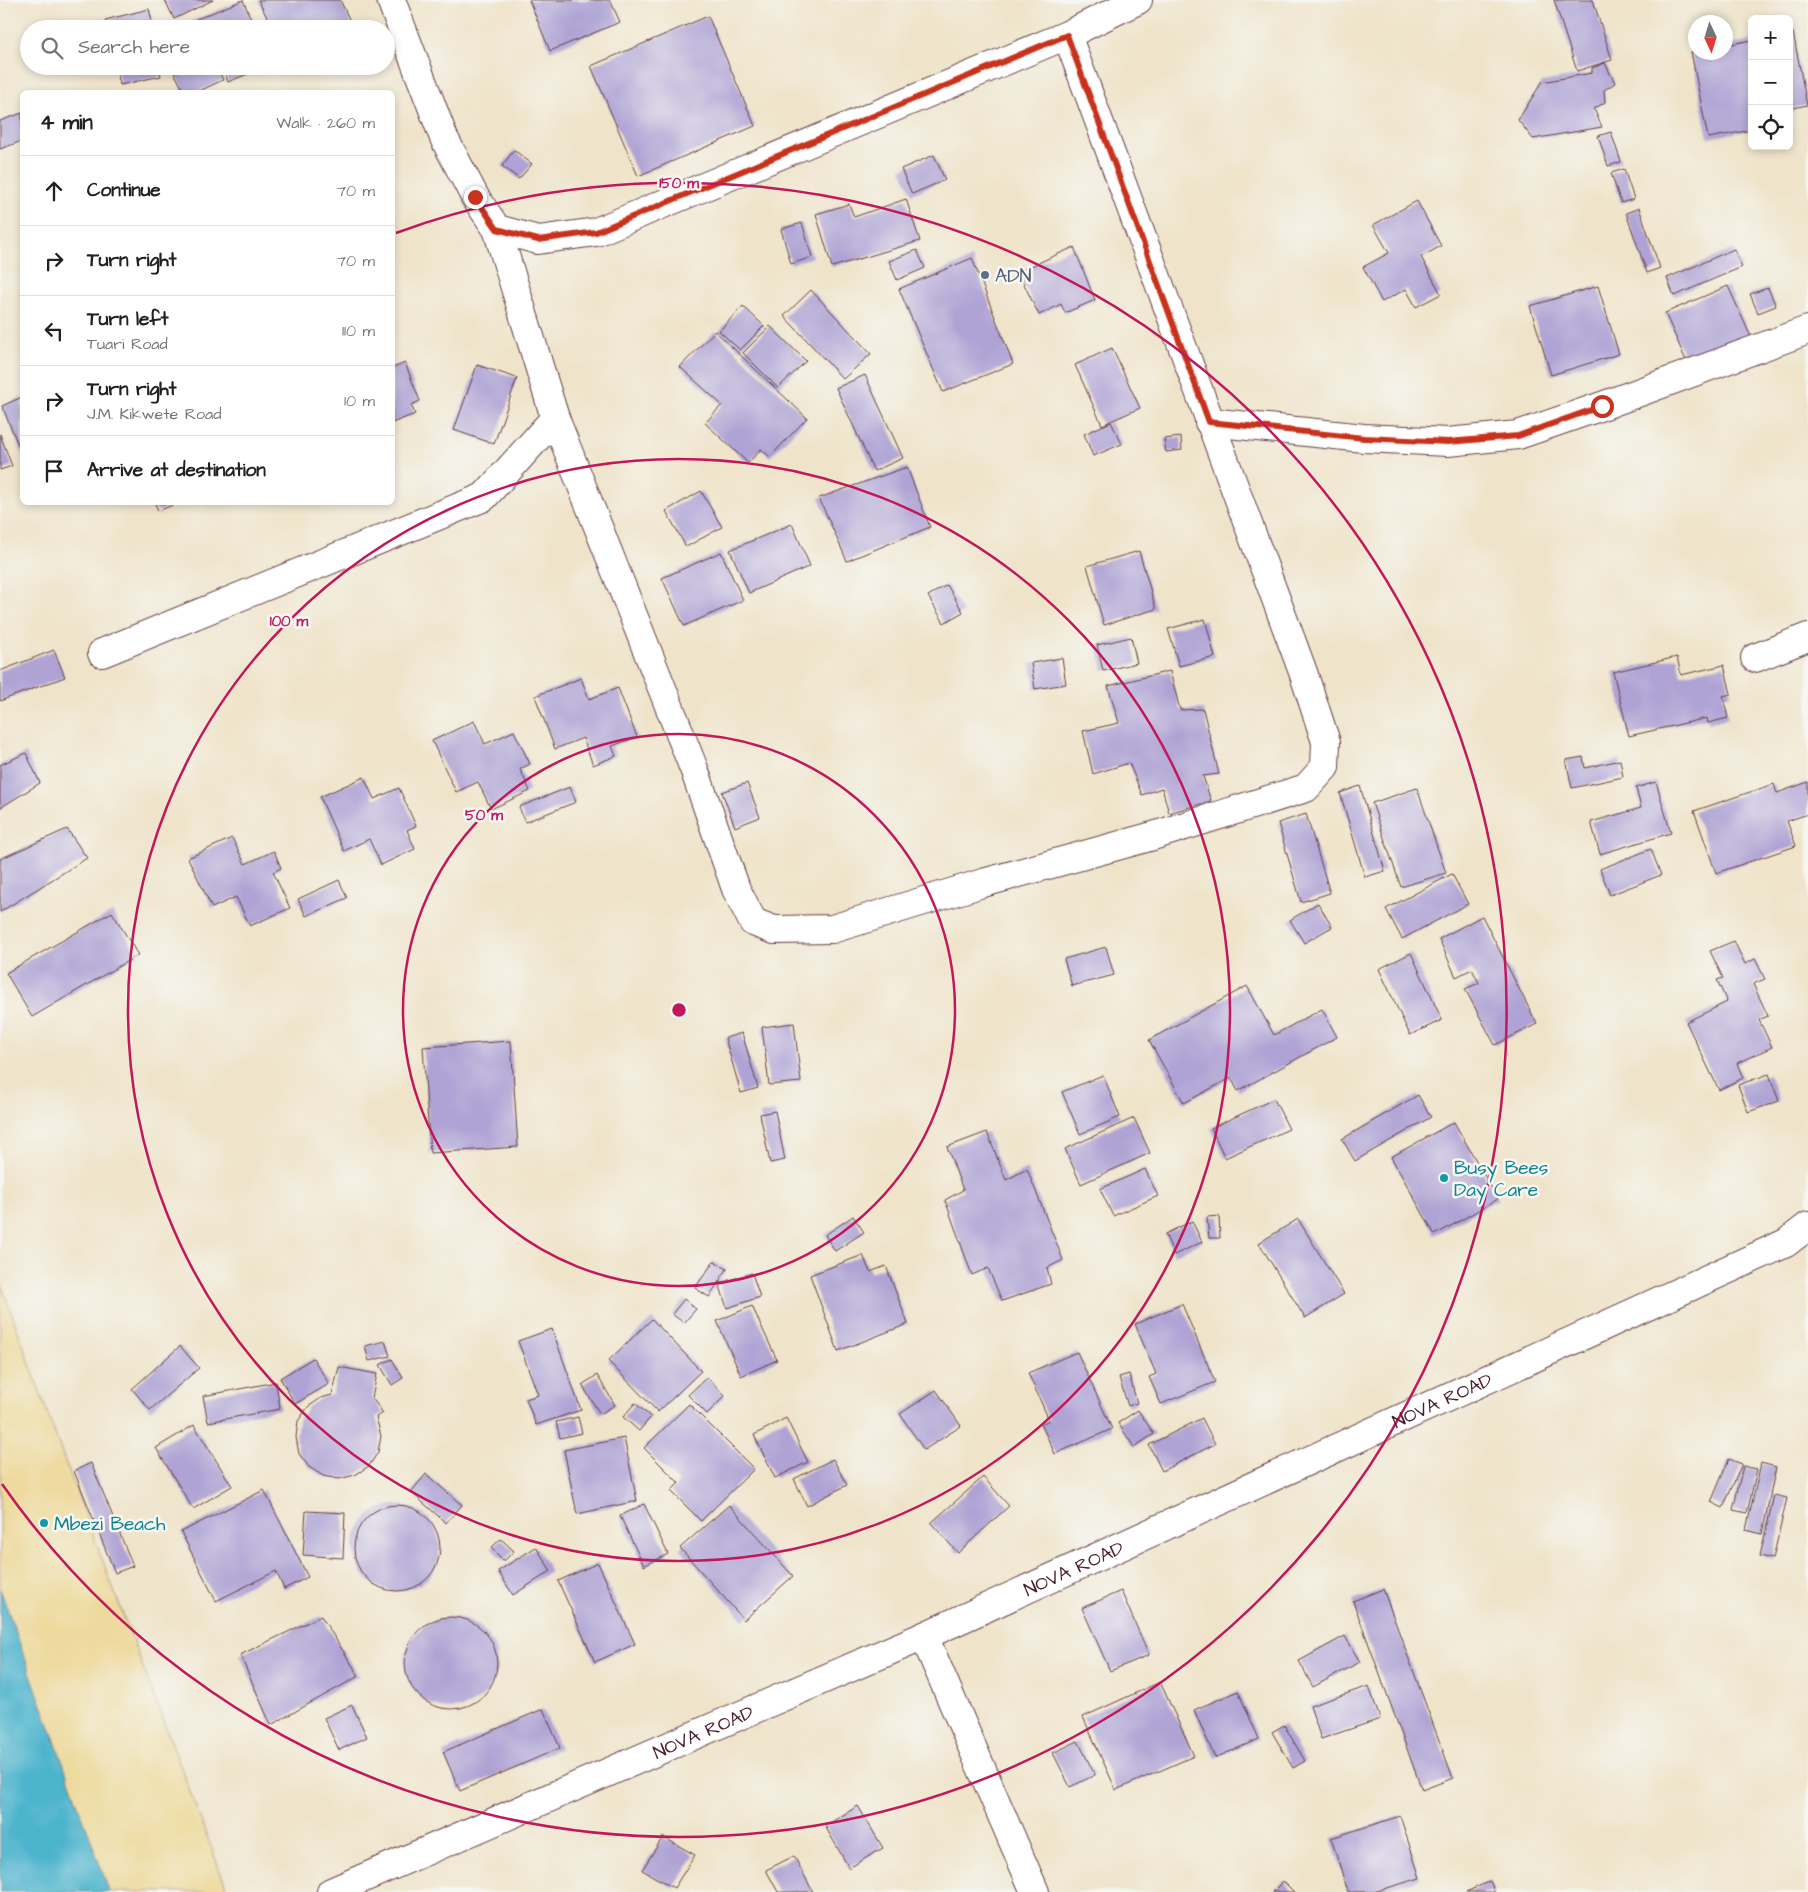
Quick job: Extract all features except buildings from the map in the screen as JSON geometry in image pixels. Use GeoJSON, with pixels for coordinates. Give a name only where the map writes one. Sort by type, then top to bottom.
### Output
{"type":"FeatureCollection","features":[{"type":"Feature","properties":{"kind":"street"},"geometry":{"type":"LineString","coordinates":[[391,0],[444,138],[475,197],[497,229],[555,418],[694,769],[736,889],[754,922],[774,930],[832,928],[983,882],[1153,836],[1306,788],[1325,768],[1326,742],[1306,681],[1067,35]]}},
{"type":"Feature","properties":{"kind":"street"},"geometry":{"type":"LineString","coordinates":[[497,229],[538,240],[596,232],[1067,35],[1138,0]]}},
{"type":"Feature","properties":{"kind":"street"},"geometry":{"type":"LineString","coordinates":[[1209,422],[1364,438],[1448,442],[1518,436],[1808,330]]}},
{"type":"Feature","properties":{"kind":"street"},"geometry":{"type":"LineString","coordinates":[[102,653],[484,497],[555,418]]}},
{"type":"Feature","properties":{"kind":"street"},"geometry":{"type":"LineString","coordinates":[[1755,658],[1808,637]]}},
{"type":"Feature","properties":{"kind":"street","name":"NOVA ROAD"},"geometry":{"type":"LineString","coordinates":[[331,1892],[924,1636],[1786,1243],[1808,1226]]}},
{"type":"Feature","properties":{"kind":"street"},"geometry":{"type":"LineString","coordinates":[[924,1636],[1036,1892]]}},
{"type":"Feature","properties":{"kind":"sand","name":"Mbezi Beach"},"geometry":{"type":"Polygon","coordinates":[[[0,1281],[63,1456],[228,1892],[109,1892],[0,1589],[0,1281]]]}},
{"type":"Feature","properties":{"kind":"water"},"geometry":{"type":"Polygon","coordinates":[[[0,1589],[104,1876],[109,1892],[0,1892],[0,1589]]]}},
{"type":"Feature","properties":{"kind":"place","name":"ADN"},"geometry":{"type":"Point","coordinates":[985,275]}},
{"type":"Feature","properties":{"kind":"place","name":"Busy Bees Day Care"},"geometry":{"type":"Point","coordinates":[1444,1178]}},
{"type":"Feature","properties":{"kind":"place","name":"Mbezi Beach"},"geometry":{"type":"Point","coordinates":[44,1523]}},
{"type":"Feature","properties":{"kind":"route"},"geometry":{"type":"LineString","coordinates":[[475,197],[497,229],[538,240],[596,232],[1067,35],[1209,422],[1364,438],[1448,442],[1518,436],[1602,406]]}}]}
